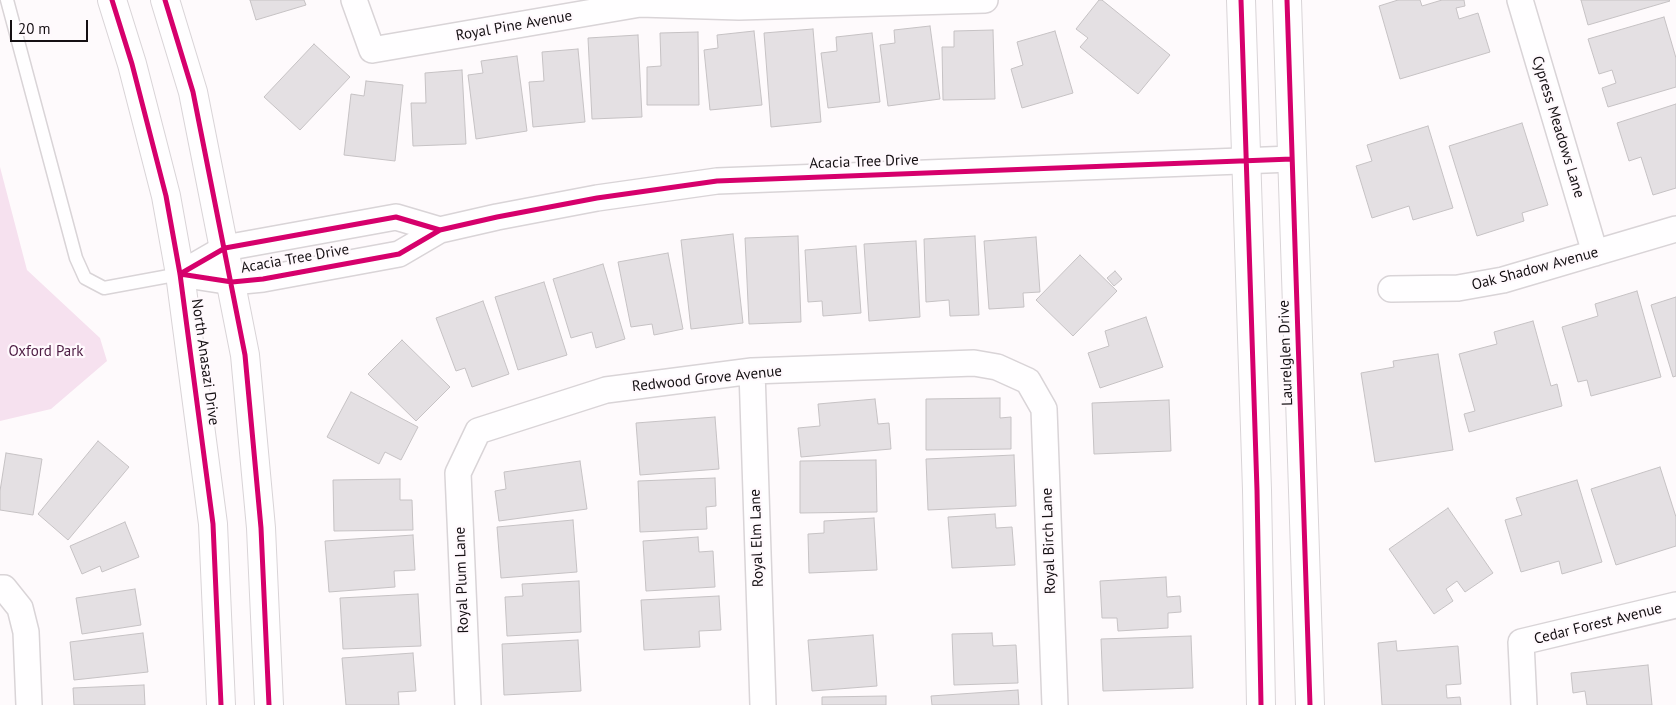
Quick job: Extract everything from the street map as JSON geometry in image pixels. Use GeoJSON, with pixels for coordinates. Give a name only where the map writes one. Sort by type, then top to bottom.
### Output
{"type":"FeatureCollection","features":[{"type":"Feature","properties":{"kind":"main road","name":"North Anasazi Drive"},"geometry":{"type":"LineString","coordinates":[[112,0],[132,64],[166,196],[180,274],[213,524],[221,705]]}},
{"type":"Feature","properties":{"kind":"main road"},"geometry":{"type":"LineString","coordinates":[[165,0],[193,92],[232,282],[244,355],[262,528],[269,705]]}},
{"type":"Feature","properties":{"kind":"main road"},"geometry":{"type":"LineString","coordinates":[[1241,0],[1257,490],[1261,705]]}},
{"type":"Feature","properties":{"kind":"main road","name":"Laurelglen Drive"},"geometry":{"type":"LineString","coordinates":[[1288,0],[1310,705]]}},
{"type":"Feature","properties":{"kind":"street","name":"Royal Pine Avenue"},"geometry":{"type":"LineString","coordinates":[[354,0],[372,50],[640,4],[739,7],[985,0]]}},
{"type":"Feature","properties":{"kind":"street","name":"Cypress Meadows Lane"},"geometry":{"type":"LineString","coordinates":[[1520,0],[1595,253]]}},
{"type":"Feature","properties":{"kind":"street","name":"Acacia Tree Drive"},"geometry":{"type":"LineString","coordinates":[[180,274],[232,282],[399,254],[440,230],[597,198],[717,181],[1292,159]]}},
{"type":"Feature","properties":{"kind":"street","name":"Acacia Tree Drive"},"geometry":{"type":"LineString","coordinates":[[180,274],[225,248],[396,217],[440,230]]}},
{"type":"Feature","properties":{"kind":"street","name":"Oak Shadow Avenue"},"geometry":{"type":"LineString","coordinates":[[1390,289],[1458,288],[1502,280],[1676,229]]}},
{"type":"Feature","properties":{"kind":"street","name":"Redwood Grove Avenue"},"geometry":{"type":"LineString","coordinates":[[465,456],[478,431],[606,390],[752,371],[974,363],[996,366],[1028,381]]}},
{"type":"Feature","properties":{"kind":"street","name":"Royal Elm Lane"},"geometry":{"type":"LineString","coordinates":[[752,371],[762,705]]}},
{"type":"Feature","properties":{"kind":"street","name":"Royal Birch Lane"},"geometry":{"type":"LineString","coordinates":[[1028,381],[1044,409],[1055,705]]}},
{"type":"Feature","properties":{"kind":"street","name":"Royal Plum Lane"},"geometry":{"type":"LineString","coordinates":[[465,456],[458,473],[468,705]]}},
{"type":"Feature","properties":{"kind":"street"},"geometry":{"type":"LineString","coordinates":[[2,588],[20,608],[26,632],[29,705]]}},
{"type":"Feature","properties":{"kind":"street","name":"Cedar Forest Avenue"},"geometry":{"type":"LineString","coordinates":[[1524,705],[1521,642],[1676,605]]}},
{"type":"Feature","properties":{"kind":"lane"},"geometry":{"type":"LineString","coordinates":[[7,0],[76,258],[85,278],[104,288],[180,274]]}},
{"type":"Feature","properties":{"kind":"green space","name":"Oxford Park"},"geometry":{"type":"Polygon","coordinates":[[[0,167],[27,270],[100,338],[107,361],[51,409],[0,421],[0,167]]]}},
{"type":"Feature","properties":{"kind":"building"},"geometry":{"type":"Polygon","coordinates":[[[250,0],[304,0],[306,5],[256,20],[250,0]]]}},
{"type":"Feature","properties":{"kind":"building"},"geometry":{"type":"Polygon","coordinates":[[[1099,0],[1102,0],[1170,55],[1138,94],[1080,47],[1088,38],[1076,29],[1099,0]]]}},
{"type":"Feature","properties":{"kind":"building"},"geometry":{"type":"Polygon","coordinates":[[[1398,0],[1420,0],[1422,6],[1442,0],[1464,0],[1465,6],[1456,8],[1459,19],[1478,13],[1490,52],[1400,79],[1379,6],[1398,0]]]}},
{"type":"Feature","properties":{"kind":"building"},"geometry":{"type":"Polygon","coordinates":[[[1581,0],[1669,0],[1670,1],[1588,25],[1581,0]]]}},
{"type":"Feature","properties":{"kind":"building"},"geometry":{"type":"Polygon","coordinates":[[[1664,17],[1676,58],[1676,87],[1608,107],[1602,88],[1616,83],[1612,70],[1599,74],[1588,39],[1664,17]]]}},
{"type":"Feature","properties":{"kind":"building"},"geometry":{"type":"Polygon","coordinates":[[[930,26],[940,99],[888,106],[880,45],[895,43],[894,30],[930,26]]]}},
{"type":"Feature","properties":{"kind":"building"},"geometry":{"type":"Polygon","coordinates":[[[813,29],[821,122],[771,127],[764,33],[813,29]]]}},
{"type":"Feature","properties":{"kind":"building"},"geometry":{"type":"Polygon","coordinates":[[[993,30],[995,99],[943,100],[942,47],[954,47],[954,31],[993,30]]]}},
{"type":"Feature","properties":{"kind":"building"},"geometry":{"type":"Polygon","coordinates":[[[754,31],[762,105],[710,110],[704,50],[718,48],[717,35],[754,31]]]}},
{"type":"Feature","properties":{"kind":"building"},"geometry":{"type":"Polygon","coordinates":[[[1055,31],[1073,93],[1022,108],[1011,69],[1023,65],[1017,42],[1055,31]]]}},
{"type":"Feature","properties":{"kind":"building"},"geometry":{"type":"Polygon","coordinates":[[[698,32],[699,105],[647,105],[647,67],[661,66],[660,33],[698,32]]]}},
{"type":"Feature","properties":{"kind":"building"},"geometry":{"type":"Polygon","coordinates":[[[872,33],[880,102],[828,108],[821,53],[837,51],[836,37],[872,33]]]}},
{"type":"Feature","properties":{"kind":"building"},"geometry":{"type":"Polygon","coordinates":[[[638,35],[642,117],[592,119],[588,38],[638,35]]]}},
{"type":"Feature","properties":{"kind":"building"},"geometry":{"type":"Polygon","coordinates":[[[314,44],[350,77],[300,130],[264,97],[314,44]]]}},
{"type":"Feature","properties":{"kind":"building"},"geometry":{"type":"Polygon","coordinates":[[[578,49],[585,122],[533,127],[529,82],[544,81],[542,52],[578,49]]]}},
{"type":"Feature","properties":{"kind":"building"},"geometry":{"type":"Polygon","coordinates":[[[517,56],[527,131],[476,139],[468,75],[483,73],[481,61],[517,56]]]}},
{"type":"Feature","properties":{"kind":"building"},"geometry":{"type":"Polygon","coordinates":[[[462,70],[466,144],[413,146],[411,103],[426,103],[425,73],[462,70]]]}},
{"type":"Feature","properties":{"kind":"building"},"geometry":{"type":"Polygon","coordinates":[[[366,81],[403,85],[395,161],[344,155],[351,94],[364,96],[366,81]]]}},
{"type":"Feature","properties":{"kind":"building"},"geometry":{"type":"Polygon","coordinates":[[[1676,104],[1676,188],[1653,195],[1641,157],[1629,161],[1617,123],[1676,104]]]}},
{"type":"Feature","properties":{"kind":"building"},"geometry":{"type":"Polygon","coordinates":[[[1522,123],[1548,205],[1522,213],[1524,221],[1477,236],[1449,146],[1522,123]]]}},
{"type":"Feature","properties":{"kind":"building"},"geometry":{"type":"Polygon","coordinates":[[[1428,126],[1453,208],[1413,220],[1409,206],[1372,218],[1356,166],[1372,161],[1367,145],[1428,126]]]}},
{"type":"Feature","properties":{"kind":"building"},"geometry":{"type":"Polygon","coordinates":[[[733,234],[743,323],[691,329],[681,240],[733,234]]]}},
{"type":"Feature","properties":{"kind":"building"},"geometry":{"type":"Polygon","coordinates":[[[798,236],[801,322],[749,324],[745,238],[798,236]]]}},
{"type":"Feature","properties":{"kind":"building"},"geometry":{"type":"Polygon","coordinates":[[[975,236],[979,315],[950,316],[949,300],[926,302],[924,239],[975,236]]]}},
{"type":"Feature","properties":{"kind":"building"},"geometry":{"type":"Polygon","coordinates":[[[1036,237],[1040,292],[1023,293],[1024,307],[989,309],[984,241],[1036,237]]]}},
{"type":"Feature","properties":{"kind":"building"},"geometry":{"type":"Polygon","coordinates":[[[916,241],[920,317],[869,321],[864,244],[916,241]]]}},
{"type":"Feature","properties":{"kind":"building"},"geometry":{"type":"Polygon","coordinates":[[[856,246],[861,313],[823,316],[822,301],[808,302],[805,250],[856,246]]]}},
{"type":"Feature","properties":{"kind":"building"},"geometry":{"type":"Polygon","coordinates":[[[668,253],[683,329],[654,335],[652,324],[631,327],[618,262],[668,253]]]}},
{"type":"Feature","properties":{"kind":"building"},"geometry":{"type":"Polygon","coordinates":[[[1080,255],[1117,291],[1073,336],[1036,300],[1080,255]]]}},
{"type":"Feature","properties":{"kind":"building"},"geometry":{"type":"Polygon","coordinates":[[[603,264],[625,339],[596,348],[592,332],[571,338],[553,279],[603,264]]]}},
{"type":"Feature","properties":{"kind":"building"},"geometry":{"type":"Polygon","coordinates":[[[1115,271],[1122,279],[1114,286],[1107,278],[1115,271]]]}},
{"type":"Feature","properties":{"kind":"building"},"geometry":{"type":"Polygon","coordinates":[[[544,282],[567,355],[518,370],[495,297],[544,282]]]}},
{"type":"Feature","properties":{"kind":"building"},"geometry":{"type":"Polygon","coordinates":[[[1637,291],[1661,377],[1591,396],[1587,380],[1578,382],[1562,327],[1598,316],[1595,304],[1637,291]]]}},
{"type":"Feature","properties":{"kind":"building"},"geometry":{"type":"Polygon","coordinates":[[[1676,297],[1676,376],[1673,377],[1651,305],[1676,297]]]}},
{"type":"Feature","properties":{"kind":"building"},"geometry":{"type":"Polygon","coordinates":[[[483,301],[509,374],[472,387],[465,368],[456,371],[436,318],[483,301]]]}},
{"type":"Feature","properties":{"kind":"building"},"geometry":{"type":"Polygon","coordinates":[[[1146,317],[1163,367],[1100,388],[1088,353],[1109,346],[1105,331],[1146,317]]]}},
{"type":"Feature","properties":{"kind":"building"},"geometry":{"type":"Polygon","coordinates":[[[1533,321],[1551,386],[1557,384],[1562,406],[1469,432],[1464,414],[1475,411],[1459,354],[1497,344],[1494,332],[1533,321]]]}},
{"type":"Feature","properties":{"kind":"building"},"geometry":{"type":"Polygon","coordinates":[[[402,340],[450,387],[416,421],[368,374],[402,340]]]}},
{"type":"Feature","properties":{"kind":"building"},"geometry":{"type":"Polygon","coordinates":[[[1438,354],[1453,450],[1375,462],[1361,373],[1394,367],[1393,361],[1438,354]]]}},
{"type":"Feature","properties":{"kind":"building"},"geometry":{"type":"Polygon","coordinates":[[[351,392],[418,427],[401,460],[385,452],[379,464],[327,437],[351,392]]]}},
{"type":"Feature","properties":{"kind":"building"},"geometry":{"type":"Polygon","coordinates":[[[1000,398],[1000,418],[1011,417],[1011,449],[926,450],[926,399],[1000,398]]]}},
{"type":"Feature","properties":{"kind":"building"},"geometry":{"type":"Polygon","coordinates":[[[875,399],[878,424],[889,423],[891,449],[801,457],[798,428],[820,426],[818,404],[875,399]]]}},
{"type":"Feature","properties":{"kind":"building"},"geometry":{"type":"Polygon","coordinates":[[[1169,400],[1171,451],[1094,454],[1092,403],[1169,400]]]}},
{"type":"Feature","properties":{"kind":"building"},"geometry":{"type":"Polygon","coordinates":[[[715,417],[719,469],[640,475],[636,423],[715,417]]]}},
{"type":"Feature","properties":{"kind":"building"},"geometry":{"type":"Polygon","coordinates":[[[98,441],[129,467],[68,540],[38,514],[98,441]]]}},
{"type":"Feature","properties":{"kind":"building"},"geometry":{"type":"Polygon","coordinates":[[[6,453],[42,459],[33,515],[0,510],[0,491],[6,453]]]}},
{"type":"Feature","properties":{"kind":"building"},"geometry":{"type":"Polygon","coordinates":[[[1014,455],[1016,506],[928,510],[926,459],[1014,455]]]}},
{"type":"Feature","properties":{"kind":"building"},"geometry":{"type":"Polygon","coordinates":[[[876,460],[877,512],[800,513],[800,461],[876,460]]]}},
{"type":"Feature","properties":{"kind":"building"},"geometry":{"type":"Polygon","coordinates":[[[580,461],[587,509],[499,521],[495,491],[506,489],[504,472],[580,461]]]}},
{"type":"Feature","properties":{"kind":"building"},"geometry":{"type":"Polygon","coordinates":[[[1660,467],[1676,517],[1676,546],[1616,565],[1591,489],[1660,467]]]}},
{"type":"Feature","properties":{"kind":"building"},"geometry":{"type":"Polygon","coordinates":[[[715,478],[716,506],[706,507],[707,529],[640,532],[638,481],[715,478]]]}},
{"type":"Feature","properties":{"kind":"building"},"geometry":{"type":"Polygon","coordinates":[[[400,479],[400,500],[412,500],[413,530],[334,531],[333,480],[400,479]]]}},
{"type":"Feature","properties":{"kind":"building"},"geometry":{"type":"Polygon","coordinates":[[[1577,480],[1602,562],[1562,574],[1559,561],[1521,572],[1505,520],[1522,515],[1516,498],[1577,480]]]}},
{"type":"Feature","properties":{"kind":"building"},"geometry":{"type":"Polygon","coordinates":[[[1448,508],[1493,573],[1465,592],[1457,581],[1446,589],[1453,601],[1434,614],[1389,549],[1448,508]]]}},
{"type":"Feature","properties":{"kind":"building"},"geometry":{"type":"Polygon","coordinates":[[[995,514],[996,528],[1012,527],[1015,565],[952,568],[948,517],[995,514]]]}},
{"type":"Feature","properties":{"kind":"building"},"geometry":{"type":"Polygon","coordinates":[[[874,518],[877,570],[809,573],[808,534],[824,533],[824,521],[874,518]]]}},
{"type":"Feature","properties":{"kind":"building"},"geometry":{"type":"Polygon","coordinates":[[[573,520],[577,572],[501,578],[497,527],[573,520]]]}},
{"type":"Feature","properties":{"kind":"building"},"geometry":{"type":"Polygon","coordinates":[[[125,522],[139,557],[102,572],[100,566],[82,574],[70,546],[125,522]]]}},
{"type":"Feature","properties":{"kind":"building"},"geometry":{"type":"Polygon","coordinates":[[[413,535],[415,570],[394,571],[395,587],[329,592],[325,541],[413,535]]]}},
{"type":"Feature","properties":{"kind":"building"},"geometry":{"type":"Polygon","coordinates":[[[698,537],[699,552],[713,551],[715,587],[646,591],[643,541],[698,537]]]}},
{"type":"Feature","properties":{"kind":"building"},"geometry":{"type":"Polygon","coordinates":[[[1166,577],[1167,597],[1180,596],[1181,612],[1168,613],[1168,628],[1118,631],[1117,618],[1102,618],[1100,581],[1166,577]]]}},
{"type":"Feature","properties":{"kind":"building"},"geometry":{"type":"Polygon","coordinates":[[[579,581],[581,632],[507,636],[505,597],[523,596],[522,584],[579,581]]]}},
{"type":"Feature","properties":{"kind":"building"},"geometry":{"type":"Polygon","coordinates":[[[135,589],[141,625],[82,634],[76,598],[135,589]]]}},
{"type":"Feature","properties":{"kind":"building"},"geometry":{"type":"Polygon","coordinates":[[[418,594],[421,646],[343,649],[340,598],[418,594]]]}},
{"type":"Feature","properties":{"kind":"building"},"geometry":{"type":"Polygon","coordinates":[[[719,596],[721,630],[699,631],[700,647],[644,650],[641,600],[719,596]]]}},
{"type":"Feature","properties":{"kind":"building"},"geometry":{"type":"Polygon","coordinates":[[[143,633],[148,672],[74,680],[70,642],[143,633]]]}},
{"type":"Feature","properties":{"kind":"building"},"geometry":{"type":"Polygon","coordinates":[[[992,633],[993,646],[1016,645],[1018,683],[954,685],[952,634],[992,633]]]}},
{"type":"Feature","properties":{"kind":"building"},"geometry":{"type":"Polygon","coordinates":[[[873,635],[877,686],[812,691],[808,640],[873,635]]]}},
{"type":"Feature","properties":{"kind":"building"},"geometry":{"type":"Polygon","coordinates":[[[1191,636],[1193,688],[1103,691],[1101,639],[1191,636]]]}},
{"type":"Feature","properties":{"kind":"building"},"geometry":{"type":"Polygon","coordinates":[[[578,640],[581,691],[504,695],[502,644],[578,640]]]}},
{"type":"Feature","properties":{"kind":"building"},"geometry":{"type":"Polygon","coordinates":[[[1396,641],[1397,651],[1458,646],[1461,684],[1446,685],[1447,698],[1460,697],[1461,705],[1382,705],[1378,643],[1396,641]]]}},
{"type":"Feature","properties":{"kind":"building"},"geometry":{"type":"Polygon","coordinates":[[[413,653],[416,691],[398,692],[399,705],[346,705],[342,658],[413,653]]]}},
{"type":"Feature","properties":{"kind":"building"},"geometry":{"type":"Polygon","coordinates":[[[1648,665],[1652,705],[1587,705],[1585,691],[1573,693],[1571,673],[1648,665]]]}},
{"type":"Feature","properties":{"kind":"building"},"geometry":{"type":"Polygon","coordinates":[[[144,685],[145,705],[74,705],[73,688],[144,685]]]}},
{"type":"Feature","properties":{"kind":"building"},"geometry":{"type":"Polygon","coordinates":[[[1018,690],[1019,705],[932,705],[931,696],[1018,690]]]}},
{"type":"Feature","properties":{"kind":"building"},"geometry":{"type":"Polygon","coordinates":[[[886,696],[886,705],[822,705],[822,697],[886,696]]]}},
{"type":"Feature","properties":{"kind":"cycle path"},"geometry":{"type":"LineString","coordinates":[[112,0],[132,64],[166,196],[180,274],[213,524],[221,705]]}},
{"type":"Feature","properties":{"kind":"cycle path"},"geometry":{"type":"LineString","coordinates":[[165,0],[193,92],[245,355],[261,528],[269,705]]}},
{"type":"Feature","properties":{"kind":"cycle path"},"geometry":{"type":"LineString","coordinates":[[1241,0],[1257,490],[1261,705]]}},
{"type":"Feature","properties":{"kind":"cycle path"},"geometry":{"type":"LineString","coordinates":[[1287,0],[1310,705]]}},
{"type":"Feature","properties":{"kind":"cycle path"},"geometry":{"type":"LineString","coordinates":[[180,274],[232,282],[263,279],[399,254],[440,230],[497,217],[597,198],[717,181],[1292,159]]}},
{"type":"Feature","properties":{"kind":"cycle path"},"geometry":{"type":"LineString","coordinates":[[180,274],[225,248],[396,217],[440,230]]}}]}
